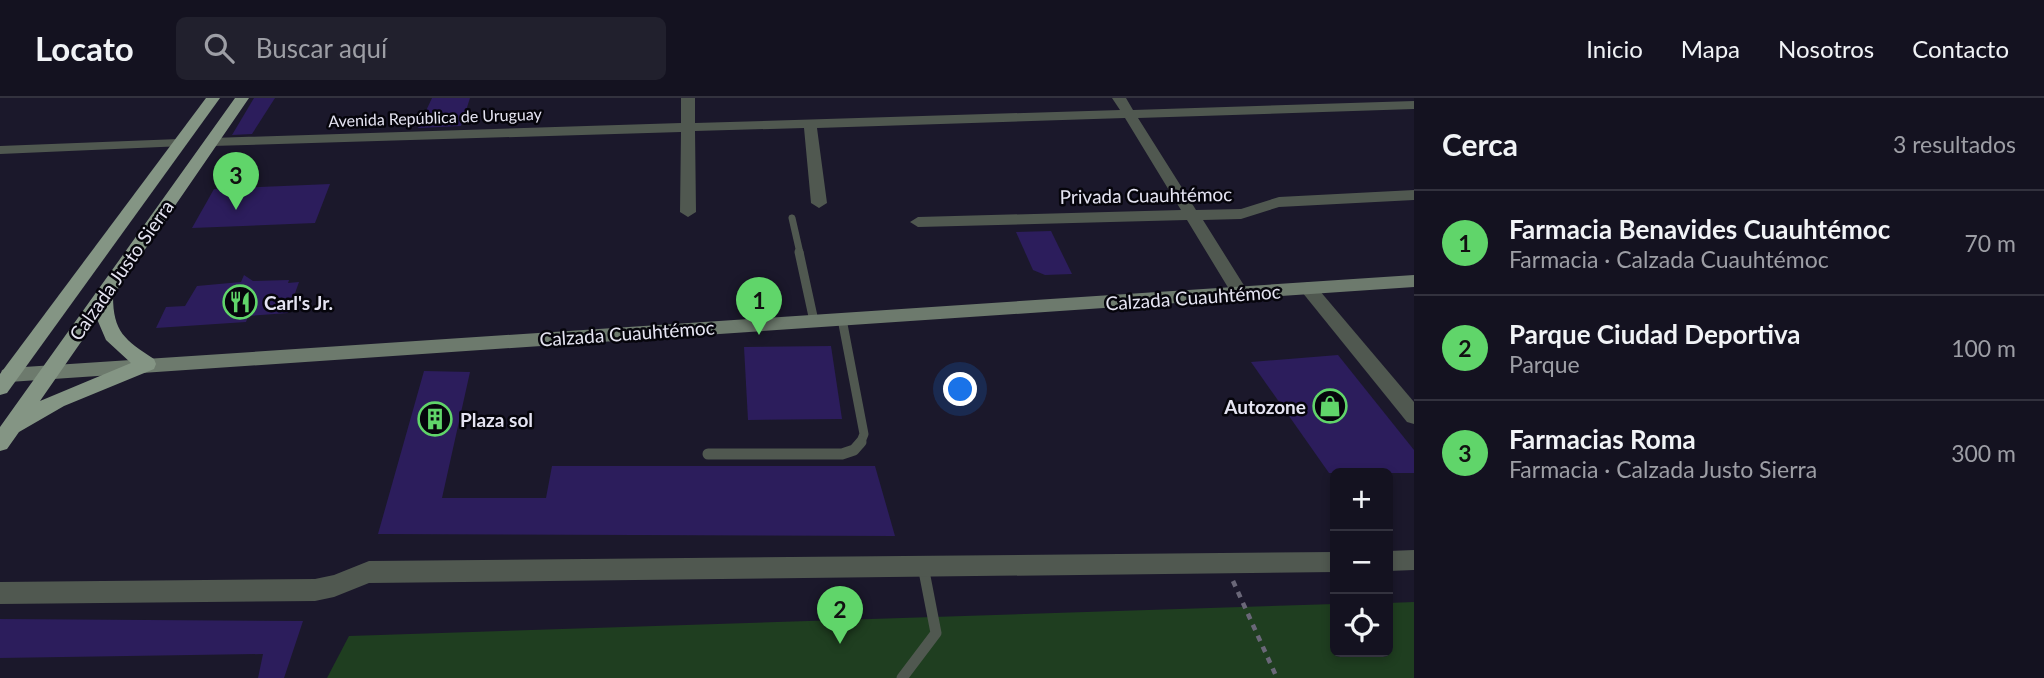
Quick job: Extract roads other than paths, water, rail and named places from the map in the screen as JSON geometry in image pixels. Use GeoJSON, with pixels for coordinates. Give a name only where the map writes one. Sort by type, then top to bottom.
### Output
{"type":"FeatureCollection","features":[{"type":"Feature","properties":{"kind":"main road","name":"Calzada Justo Sierra"},"geometry":{"type":"LineString","coordinates":[[3,380],[213,98]]}},
{"type":"Feature","properties":{"kind":"main road"},"geometry":{"type":"LineString","coordinates":[[212,142],[200,138],[198,134],[222,100],[220,98]]}},
{"type":"Feature","properties":{"kind":"main road","name":"Calzada Justo Sierra"},"geometry":{"type":"LineString","coordinates":[[6,435],[242,98]]}},
{"type":"Feature","properties":{"kind":"main road","name":"Calzada Cuauhtémoc"},"geometry":{"type":"LineString","coordinates":[[3,380],[51,371],[147,364],[1241,295],[1414,281]]}},
{"type":"Feature","properties":{"kind":"main road"},"geometry":{"type":"LineString","coordinates":[[104,292],[103,314],[106,329],[123,349],[147,364]]}},
{"type":"Feature","properties":{"kind":"main road"},"geometry":{"type":"LineString","coordinates":[[6,435],[79,391],[147,364]]}},
{"type":"Feature","properties":{"kind":"street"},"geometry":{"type":"LineString","coordinates":[[688,98],[688,212]]}},
{"type":"Feature","properties":{"kind":"street"},"geometry":{"type":"LineString","coordinates":[[1119,98],[1241,295]]}},
{"type":"Feature","properties":{"kind":"street","name":"Avenida República de Uruguay"},"geometry":{"type":"LineString","coordinates":[[212,142],[1414,105]]}},
{"type":"Feature","properties":{"kind":"street"},"geometry":{"type":"LineString","coordinates":[[810,123],[819,203]]}},
{"type":"Feature","properties":{"kind":"street"},"geometry":{"type":"LineString","coordinates":[[0,150],[179,143]]}},
{"type":"Feature","properties":{"kind":"street","name":"Privada Cuauhtémoc"},"geometry":{"type":"LineString","coordinates":[[918,222],[1256,212],[1269,204],[1279,202],[1414,195]]}},
{"type":"Feature","properties":{"kind":"street"},"geometry":{"type":"LineString","coordinates":[[1308,288],[1414,416]]}},
{"type":"Feature","properties":{"kind":"street"},"geometry":{"type":"LineString","coordinates":[[1393,561],[1414,561]]}},
{"type":"Feature","properties":{"kind":"street"},"geometry":{"type":"LineString","coordinates":[[0,593],[316,590],[369,572],[1330,562]]}},
{"type":"Feature","properties":{"kind":"lane"},"geometry":{"type":"LineString","coordinates":[[792,218],[814,321]]}},
{"type":"Feature","properties":{"kind":"lane"},"geometry":{"type":"LineString","coordinates":[[708,454],[842,454],[854,451],[862,442],[864,434],[842,319]]}},
{"type":"Feature","properties":{"kind":"lane"},"geometry":{"type":"LineString","coordinates":[[902,678],[936,632],[923,566]]}},
{"type":"Feature","properties":{"kind":"place","name":"Farmacias Roma"},"geometry":{"type":"Point","coordinates":[236,210]}},
{"type":"Feature","properties":{"kind":"place","name":"Carl's Jr."},"geometry":{"type":"Point","coordinates":[240,302]}},
{"type":"Feature","properties":{"kind":"place","name":"Farmacia Benavides Cuauhtémoc"},"geometry":{"type":"Point","coordinates":[759,335]}},
{"type":"Feature","properties":{"kind":"place","name":"Autozone"},"geometry":{"type":"Point","coordinates":[1330,406]}},
{"type":"Feature","properties":{"kind":"place","name":"Plaza sol"},"geometry":{"type":"Point","coordinates":[435,419]}},
{"type":"Feature","properties":{"kind":"place","name":"Parque Ciudad Deportiva"},"geometry":{"type":"Point","coordinates":[840,644]}}]}
